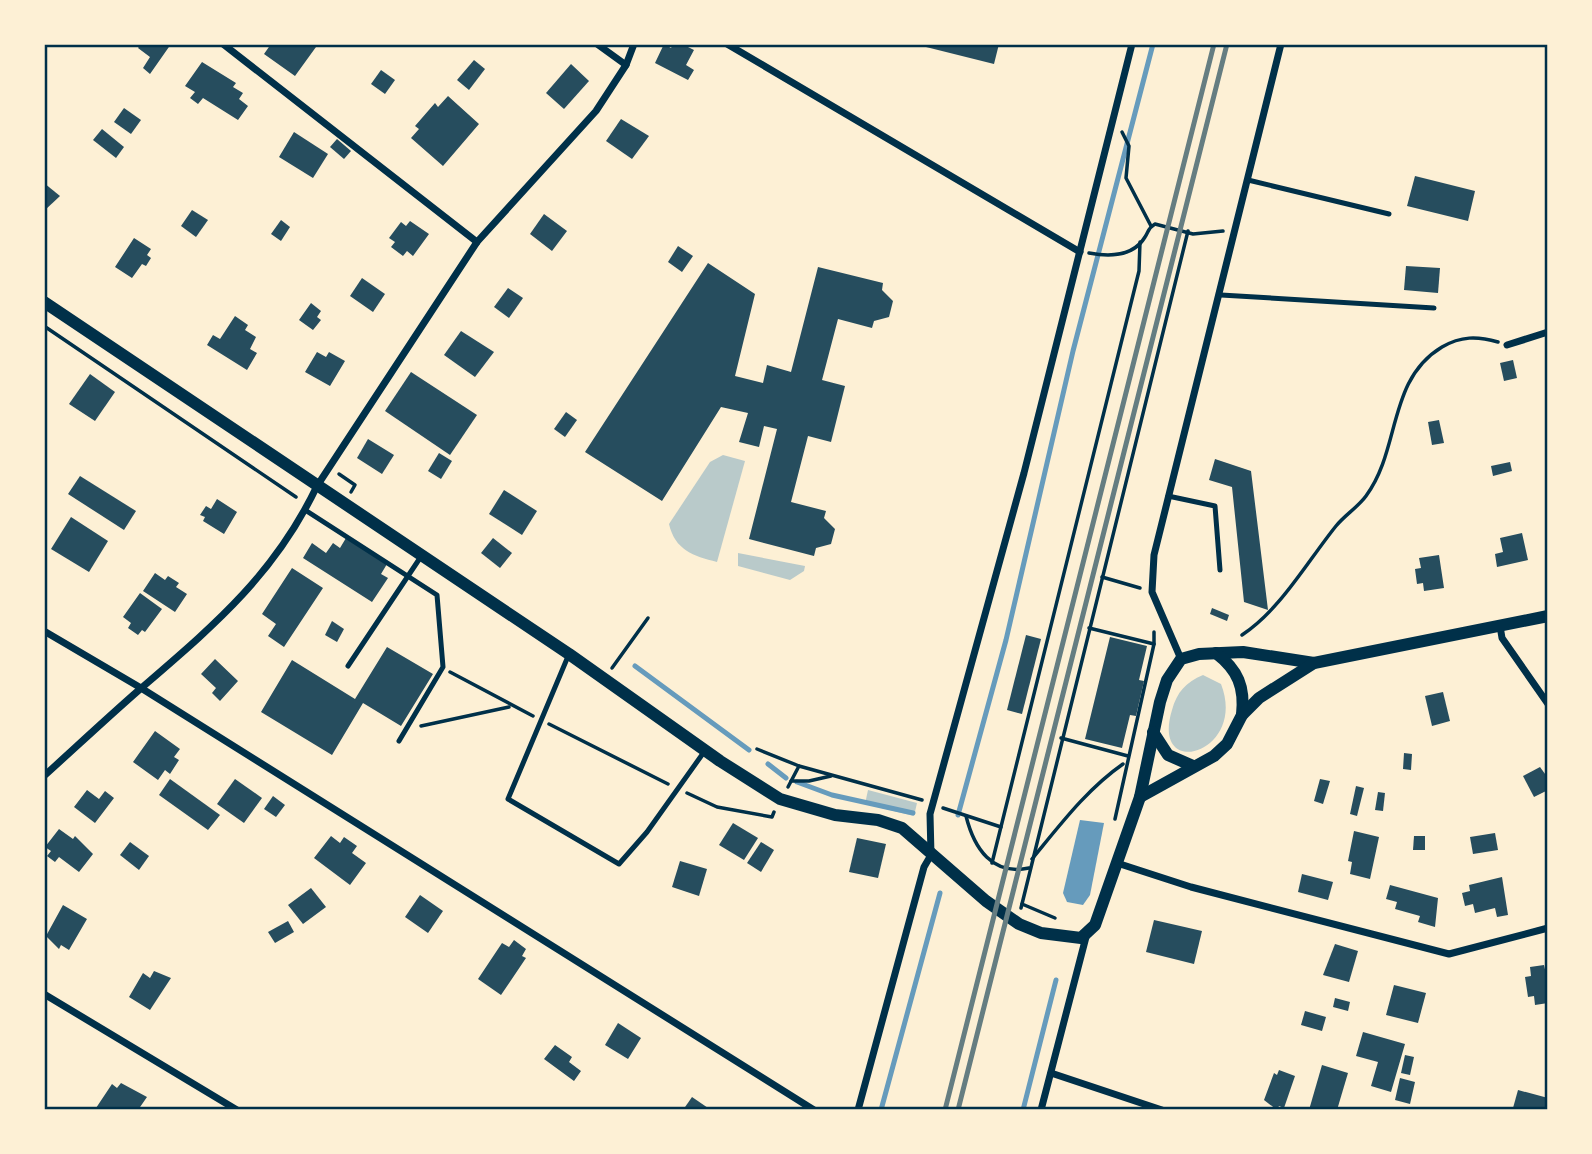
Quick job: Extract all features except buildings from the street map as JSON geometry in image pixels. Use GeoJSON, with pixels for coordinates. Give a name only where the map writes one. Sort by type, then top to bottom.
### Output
{"type":"FeatureCollection","features":[{"type":"Feature","properties":{"kind":"street"},"geometry":{"type":"LineString","coordinates":[[223,44],[477,242]]}},
{"type":"Feature","properties":{"kind":"street"},"geometry":{"type":"LineString","coordinates":[[597,44],[626,65]]}},
{"type":"Feature","properties":{"kind":"street"},"geometry":{"type":"LineString","coordinates":[[44,776],[141,688],[215,626],[249,591],[305,510],[317,486],[477,242],[596,111],[626,65],[634,44]]}},
{"type":"Feature","properties":{"kind":"street"},"geometry":{"type":"LineString","coordinates":[[727,44],[1080,251]]}},
{"type":"Feature","properties":{"kind":"street"},"geometry":{"type":"LineString","coordinates":[[858,1110],[924,867],[931,855],[930,814],[1024,473],[1132,44]]}},
{"type":"Feature","properties":{"kind":"street"},"geometry":{"type":"LineString","coordinates":[[1181,659],[1152,592],[1154,555],[1221,295],[1281,44]]}},
{"type":"Feature","properties":{"kind":"street"},"geometry":{"type":"LineString","coordinates":[[44,302],[780,799],[835,815],[878,820],[902,828],[996,909],[1019,924],[1064,939],[1086,936]]}},
{"type":"Feature","properties":{"kind":"street"},"geometry":{"type":"LineString","coordinates":[[1507,345],[1548,332]]}},
{"type":"Feature","properties":{"kind":"street"},"geometry":{"type":"LineString","coordinates":[[1140,797],[1214,756],[1227,744],[1242,715],[1269,690],[1314,663],[1548,616]]}},
{"type":"Feature","properties":{"kind":"street"},"geometry":{"type":"LineString","coordinates":[[1500,626],[1502,638],[1548,704]]}},
{"type":"Feature","properties":{"kind":"street"},"geometry":{"type":"LineString","coordinates":[[44,631],[141,688],[814,1110]]}},
{"type":"Feature","properties":{"kind":"street"},"geometry":{"type":"LineString","coordinates":[[1216,653],[1230,664],[1240,679],[1244,697],[1242,715]]}},
{"type":"Feature","properties":{"kind":"street"},"geometry":{"type":"LineString","coordinates":[[1041,1110],[1086,936],[1095,925],[1140,797],[1167,680],[1181,659],[1216,653],[1253,653],[1314,663]]}},
{"type":"Feature","properties":{"kind":"street"},"geometry":{"type":"LineString","coordinates":[[1153,732],[1168,755],[1193,766]]}},
{"type":"Feature","properties":{"kind":"street"},"geometry":{"type":"LineString","coordinates":[[1117,863],[1191,887],[1449,954],[1548,928]]}},
{"type":"Feature","properties":{"kind":"street"},"geometry":{"type":"LineString","coordinates":[[44,994],[237,1110]]}},
{"type":"Feature","properties":{"kind":"street"},"geometry":{"type":"LineString","coordinates":[[1051,1073],[1162,1110]]}},
{"type":"Feature","properties":{"kind":"lane"},"geometry":{"type":"LineString","coordinates":[[1248,180],[1389,214]]}},
{"type":"Feature","properties":{"kind":"lane"},"geometry":{"type":"LineString","coordinates":[[1221,295],[1434,308]]}},
{"type":"Feature","properties":{"kind":"lane"},"geometry":{"type":"LineString","coordinates":[[1168,496],[1215,506],[1220,570]]}},
{"type":"Feature","properties":{"kind":"lane"},"geometry":{"type":"LineString","coordinates":[[305,510],[437,595],[443,667],[399,741]]}},
{"type":"Feature","properties":{"kind":"lane"},"geometry":{"type":"LineString","coordinates":[[348,666],[422,555]]}},
{"type":"Feature","properties":{"kind":"lane"},"geometry":{"type":"LineString","coordinates":[[569,654],[508,799],[619,864],[647,832],[705,750]]}},
{"type":"Feature","properties":{"kind":"path"},"geometry":{"type":"LineString","coordinates":[[1112,125],[1127,138],[1126,178],[1151,226]]}},
{"type":"Feature","properties":{"kind":"path"},"geometry":{"type":"LineString","coordinates":[[1093,254],[1123,254],[1140,242],[1155,224],[1188,230],[1193,234],[1221,230]]}},
{"type":"Feature","properties":{"kind":"path"},"geometry":{"type":"LineString","coordinates":[[1019,924],[1031,859],[1188,230]]}},
{"type":"Feature","properties":{"kind":"path"},"geometry":{"type":"LineString","coordinates":[[992,863],[1139,271],[1140,242]]}},
{"type":"Feature","properties":{"kind":"path"},"geometry":{"type":"LineString","coordinates":[[44,326],[296,496],[296,505],[305,510]]}},
{"type":"Feature","properties":{"kind":"path"},"geometry":{"type":"LineString","coordinates":[[1242,635],[1262,619],[1338,524],[1366,496],[1382,467],[1399,402],[1410,378],[1431,354],[1452,341],[1471,336],[1507,345]]}},
{"type":"Feature","properties":{"kind":"path"},"geometry":{"type":"LineString","coordinates":[[1102,577],[1152,592]]}},
{"type":"Feature","properties":{"kind":"path"},"geometry":{"type":"LineString","coordinates":[[604,679],[648,618]]}},
{"type":"Feature","properties":{"kind":"path"},"geometry":{"type":"LineString","coordinates":[[1114,825],[1125,763],[1154,644],[1154,626]]}},
{"type":"Feature","properties":{"kind":"path"},"geometry":{"type":"LineString","coordinates":[[1089,628],[1154,644]]}},
{"type":"Feature","properties":{"kind":"path"},"geometry":{"type":"LineString","coordinates":[[443,667],[512,707],[674,787]]}},
{"type":"Feature","properties":{"kind":"path"},"geometry":{"type":"LineString","coordinates":[[435,723],[512,707]]}},
{"type":"Feature","properties":{"kind":"path"},"geometry":{"type":"LineString","coordinates":[[1061,738],[1128,756]]}},
{"type":"Feature","properties":{"kind":"path"},"geometry":{"type":"LineString","coordinates":[[758,749],[799,766],[933,805]]}},
{"type":"Feature","properties":{"kind":"path"},"geometry":{"type":"LineString","coordinates":[[1031,859],[1086,796],[1125,763]]}},
{"type":"Feature","properties":{"kind":"path"},"geometry":{"type":"LineString","coordinates":[[788,787],[799,766]]}},
{"type":"Feature","properties":{"kind":"path"},"geometry":{"type":"LineString","coordinates":[[791,781],[809,781],[833,776]]}},
{"type":"Feature","properties":{"kind":"path"},"geometry":{"type":"LineString","coordinates":[[682,791],[717,807],[772,817]]}},
{"type":"Feature","properties":{"kind":"path"},"geometry":{"type":"LineString","coordinates":[[947,810],[1001,827]]}},
{"type":"Feature","properties":{"kind":"path"},"geometry":{"type":"LineString","coordinates":[[966,816],[981,855],[992,863],[1019,870],[1030,868]]}},
{"type":"Feature","properties":{"kind":"path"},"geometry":{"type":"LineString","coordinates":[[1022,904],[1064,920]]}},
{"type":"Feature","properties":{"kind":"shaded area"},"geometry":{"type":"Polygon","coordinates":[[[723,455],[745,461],[717,562],[700,557],[680,546],[669,524],[710,462],[723,455]]]}},
{"type":"Feature","properties":{"kind":"shaded area"},"geometry":{"type":"Polygon","coordinates":[[[738,553],[805,566],[804,571],[790,580],[738,566],[738,553]]]}},
{"type":"Feature","properties":{"kind":"shaded area"},"geometry":{"type":"Polygon","coordinates":[[[1203,675],[1221,684],[1226,708],[1222,727],[1212,742],[1198,750],[1185,752],[1174,746],[1169,732],[1172,710],[1183,688],[1203,675]]]}},
{"type":"Feature","properties":{"kind":"shaded area"},"geometry":{"type":"Polygon","coordinates":[[[868,790],[917,803],[914,816],[865,804],[868,790]]]}},
{"type":"Feature","properties":{"kind":"water"},"geometry":{"type":"Polygon","coordinates":[[[1080,820],[1104,823],[1090,895],[1083,905],[1067,902],[1063,893],[1080,820]]]}},
{"type":"Feature","properties":{"kind":"waterway"},"geometry":{"type":"LineString","coordinates":[[958,815],[1006,640],[1073,351],[1153,44]]}},
{"type":"Feature","properties":{"kind":"waterway"},"geometry":{"type":"LineString","coordinates":[[635,666],[749,750]]}},
{"type":"Feature","properties":{"kind":"waterway"},"geometry":{"type":"LineString","coordinates":[[768,764],[786,778]]}},
{"type":"Feature","properties":{"kind":"waterway"},"geometry":{"type":"LineString","coordinates":[[797,782],[832,795],[913,813]]}},
{"type":"Feature","properties":{"kind":"waterway"},"geometry":{"type":"LineString","coordinates":[[881,1110],[940,893]]}},
{"type":"Feature","properties":{"kind":"waterway"},"geometry":{"type":"LineString","coordinates":[[1023,1110],[1056,980]]}},
{"type":"Feature","properties":{"kind":"railway"},"geometry":{"type":"LineString","coordinates":[[945,1110],[1214,44]]}},
{"type":"Feature","properties":{"kind":"railway"},"geometry":{"type":"LineString","coordinates":[[958,1110],[1227,44]]}}]}
